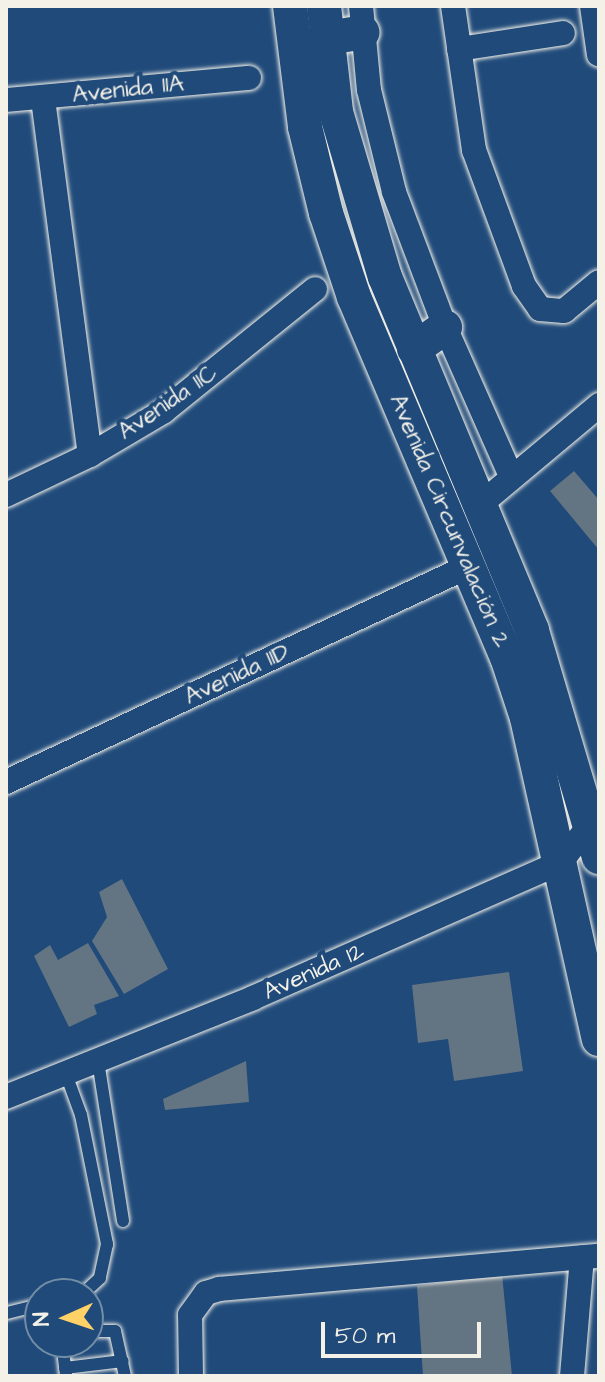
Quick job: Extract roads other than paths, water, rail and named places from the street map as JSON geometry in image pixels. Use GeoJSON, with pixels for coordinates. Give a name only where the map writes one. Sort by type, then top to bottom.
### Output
{"type":"FeatureCollection","features":[{"type":"Feature","properties":{"kind":"main road","name":"Avenida Circunvalación 2"},"geometry":{"type":"LineString","coordinates":[[290,6],[305,127],[326,213],[354,297],[527,718],[599,1039]]}},
{"type":"Feature","properties":{"kind":"main road"},"geometry":{"type":"LineString","coordinates":[[326,22],[362,19]]}},
{"type":"Feature","properties":{"kind":"main road","name":"Avenida Circunvalación 2"},"geometry":{"type":"LineString","coordinates":[[326,22],[336,112],[385,277],[482,503],[532,631],[596,817],[599,857]]}},
{"type":"Feature","properties":{"kind":"main road"},"geometry":{"type":"LineString","coordinates":[[414,349],[445,327]]}},
{"type":"Feature","properties":{"kind":"street"},"geometry":{"type":"LineString","coordinates":[[453,6],[474,150],[524,286],[540,309],[564,311],[599,282]]}},
{"type":"Feature","properties":{"kind":"street"},"geometry":{"type":"LineString","coordinates":[[592,6],[599,55]]}},
{"type":"Feature","properties":{"kind":"street"},"geometry":{"type":"LineString","coordinates":[[362,19],[369,90],[394,192],[445,327],[511,476]]}},
{"type":"Feature","properties":{"kind":"street"},"geometry":{"type":"LineString","coordinates":[[459,49],[563,33]]}},
{"type":"Feature","properties":{"kind":"street","name":"Avenida 11A"},"geometry":{"type":"LineString","coordinates":[[6,100],[249,78]]}},
{"type":"Feature","properties":{"kind":"street"},"geometry":{"type":"LineString","coordinates":[[43,99],[90,455]]}},
{"type":"Feature","properties":{"kind":"street","name":"Avenida 11C"},"geometry":{"type":"LineString","coordinates":[[6,495],[90,455],[200,385],[315,289]]}},
{"type":"Feature","properties":{"kind":"street"},"geometry":{"type":"LineString","coordinates":[[482,503],[599,405]]}},
{"type":"Feature","properties":{"kind":"street","name":"Avenida 11D"},"geometry":{"type":"LineString","coordinates":[[6,782],[467,567]]}},
{"type":"Feature","properties":{"kind":"street"},"geometry":{"type":"LineString","coordinates":[[561,862],[596,817]]}},
{"type":"Feature","properties":{"kind":"street","name":"Avenida 12"},"geometry":{"type":"LineString","coordinates":[[6,1097],[98,1061],[561,862]]}},
{"type":"Feature","properties":{"kind":"street"},"geometry":{"type":"LineString","coordinates":[[191,1376],[190,1315],[206,1293],[219,1289],[591,1257],[572,1376]]}},
{"type":"Feature","properties":{"kind":"lane"},"geometry":{"type":"LineString","coordinates":[[98,1061],[123,1221]]}},
{"type":"Feature","properties":{"kind":"lane"},"geometry":{"type":"LineString","coordinates":[[66,1074],[81,1115],[107,1244],[100,1278]]}},
{"type":"Feature","properties":{"kind":"lane"},"geometry":{"type":"LineString","coordinates":[[104,1331],[115,1331],[125,1376]]}},
{"type":"Feature","properties":{"kind":"lane"},"geometry":{"type":"LineString","coordinates":[[65,1372],[123,1361]]}}]}
